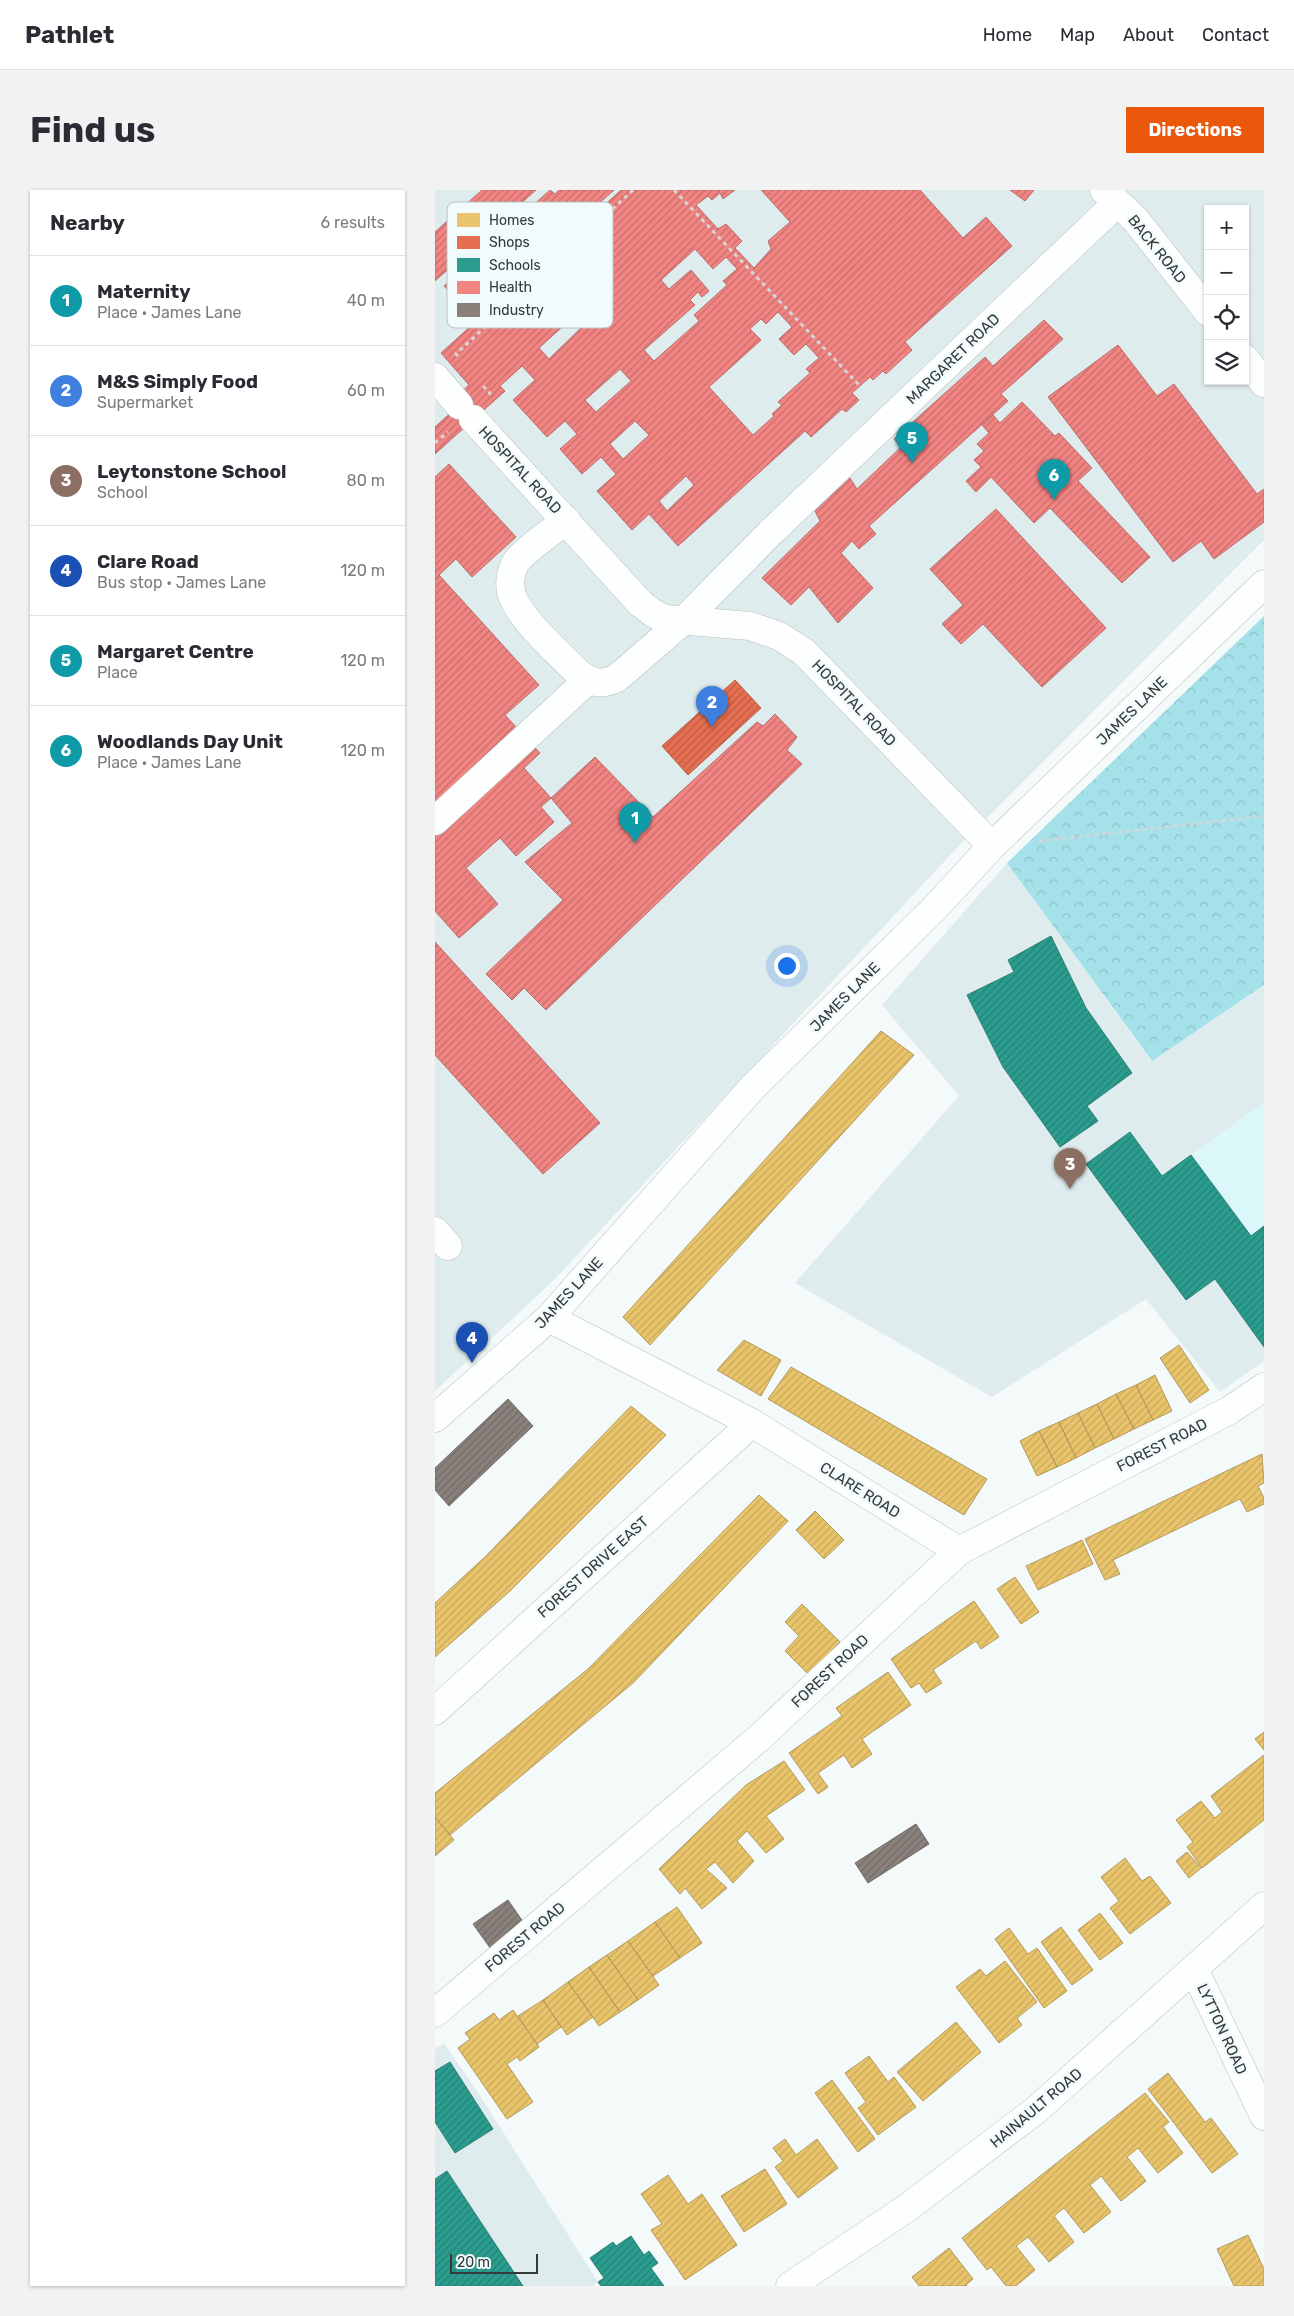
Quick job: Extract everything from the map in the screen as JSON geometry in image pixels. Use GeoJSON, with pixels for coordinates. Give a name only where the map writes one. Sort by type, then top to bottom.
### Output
{"type":"FeatureCollection","features":[{"type":"Feature","properties":{"kind":"street","name":"BACK ROAD"},"geometry":{"type":"LineString","coordinates":[[1110,196],[1135,219],[1204,307]]}},
{"type":"Feature","properties":{"kind":"street","name":"MARGARET ROAD"},"geometry":{"type":"LineString","coordinates":[[683,621],[1110,196]]}},
{"type":"Feature","properties":{"kind":"street"},"geometry":{"type":"LineString","coordinates":[[1249,364],[1264,383]]}},
{"type":"Feature","properties":{"kind":"street","name":"HOSPITAL ROAD"},"geometry":{"type":"LineString","coordinates":[[435,377],[640,603],[665,619],[750,626],[779,636],[804,652],[992,846]]}},
{"type":"Feature","properties":{"kind":"street","name":"HOSPITAL ROAD"},"geometry":{"type":"LineString","coordinates":[[566,520],[517,560],[511,572],[511,586],[514,601],[525,616],[579,674],[588,680]]}},
{"type":"Feature","properties":{"kind":"street","name":"JAMES LANE"},"geometry":{"type":"LineString","coordinates":[[435,1418],[549,1318],[753,1087],[933,910],[992,846],[1264,584]]}},
{"type":"Feature","properties":{"kind":"street"},"geometry":{"type":"LineString","coordinates":[[435,821],[588,680],[599,684],[617,678],[683,621]]}},
{"type":"Feature","properties":{"kind":"street","name":"CLARE ROAD"},"geometry":{"type":"LineString","coordinates":[[549,1318],[752,1423],[959,1551]]}},
{"type":"Feature","properties":{"kind":"street","name":"FOREST ROAD"},"geometry":{"type":"LineString","coordinates":[[435,2013],[759,1738],[959,1551],[1230,1410],[1264,1387]]}},
{"type":"Feature","properties":{"kind":"street","name":"FOREST DRIVE EAST"},"geometry":{"type":"LineString","coordinates":[[435,1711],[752,1423]]}},
{"type":"Feature","properties":{"kind":"street","name":"HAINAULT ROAD"},"geometry":{"type":"LineString","coordinates":[[790,2286],[907,2208],[1036,2110],[1264,1906]]}},
{"type":"Feature","properties":{"kind":"street","name":"LYTTON ROAD"},"geometry":{"type":"LineString","coordinates":[[1194,1969],[1264,2116]]}},
{"type":"Feature","properties":{"kind":"path"},"geometry":{"type":"LineString","coordinates":[[613,209],[633,190]]}},
{"type":"Feature","properties":{"kind":"path"},"geometry":{"type":"LineString","coordinates":[[674,190],[860,386]]}},
{"type":"Feature","properties":{"kind":"path"},"geometry":{"type":"LineString","coordinates":[[462,361],[456,354],[484,328]]}},
{"type":"Feature","properties":{"kind":"path"},"geometry":{"type":"LineString","coordinates":[[479,380],[490,393]]}},
{"type":"Feature","properties":{"kind":"path"},"geometry":{"type":"LineString","coordinates":[[992,846],[1264,816]]}},
{"type":"Feature","properties":{"kind":"shaded area"},"geometry":{"type":"Polygon","coordinates":[[[435,190],[1264,190],[1264,540],[955,850],[554,1280],[435,1391],[435,190]]]}},
{"type":"Feature","properties":{"kind":"shaded area"},"geometry":{"type":"Polygon","coordinates":[[[1007,863],[1151,1061],[1264,985],[1264,1361],[1220,1392],[1146,1299],[992,1397],[795,1283],[959,1096],[882,1005],[1007,863]]]}},
{"type":"Feature","properties":{"kind":"shaded area"},"geometry":{"type":"Polygon","coordinates":[[[1264,1102],[1264,1226],[1251,1236],[1191,1155],[1264,1102]]]}},
{"type":"Feature","properties":{"kind":"shaded area"},"geometry":{"type":"Polygon","coordinates":[[[444,2043],[477,2091],[598,2282],[592,2286],[435,2286],[435,2049],[444,2043]]]}},
{"type":"Feature","properties":{"kind":"green space"},"geometry":{"type":"Polygon","coordinates":[[[1264,616],[1264,985],[1152,1061],[1007,863],[1264,616]]]}},
{"type":"Feature","properties":{"kind":"building: Homes"},"geometry":{"type":"Polygon","coordinates":[[[881,1031],[914,1055],[650,1345],[623,1317],[881,1031]]]}},
{"type":"Feature","properties":{"kind":"building: Homes"},"geometry":{"type":"Polygon","coordinates":[[[744,1340],[781,1360],[761,1396],[717,1370],[744,1340]]]}},
{"type":"Feature","properties":{"kind":"building: Homes"},"geometry":{"type":"Polygon","coordinates":[[[1179,1345],[1209,1390],[1190,1403],[1160,1358],[1179,1345]]]}},
{"type":"Feature","properties":{"kind":"building: Homes"},"geometry":{"type":"Polygon","coordinates":[[[791,1367],[987,1479],[964,1515],[768,1399],[791,1367]]]}},
{"type":"Feature","properties":{"kind":"building: Homes"},"geometry":{"type":"Polygon","coordinates":[[[1155,1375],[1172,1411],[1153,1420],[1136,1385],[1155,1375]]]}},
{"type":"Feature","properties":{"kind":"building: Homes"},"geometry":{"type":"Polygon","coordinates":[[[1136,1385],[1153,1420],[1134,1429],[1116,1394],[1136,1385]]]}},
{"type":"Feature","properties":{"kind":"building: Homes"},"geometry":{"type":"Polygon","coordinates":[[[1116,1394],[1134,1429],[1114,1439],[1097,1404],[1116,1394]]]}},
{"type":"Feature","properties":{"kind":"building: Homes"},"geometry":{"type":"Polygon","coordinates":[[[1097,1404],[1114,1439],[1095,1448],[1078,1413],[1097,1404]]]}},
{"type":"Feature","properties":{"kind":"building: Homes"},"geometry":{"type":"Polygon","coordinates":[[[631,1406],[666,1435],[509,1592],[435,1657],[435,1603],[486,1556],[631,1406]]]}},
{"type":"Feature","properties":{"kind":"building: Homes"},"geometry":{"type":"Polygon","coordinates":[[[1078,1413],[1095,1448],[1076,1458],[1059,1422],[1078,1413]]]}},
{"type":"Feature","properties":{"kind":"building: Homes"},"geometry":{"type":"Polygon","coordinates":[[[1059,1422],[1076,1458],[1057,1467],[1039,1431],[1059,1422]]]}},
{"type":"Feature","properties":{"kind":"building: Homes"},"geometry":{"type":"Polygon","coordinates":[[[1039,1431],[1057,1467],[1037,1476],[1020,1441],[1039,1431]]]}},
{"type":"Feature","properties":{"kind":"building: Homes"},"geometry":{"type":"Polygon","coordinates":[[[1262,1454],[1264,1483],[1258,1486],[1264,1498],[1264,1504],[1247,1512],[1240,1499],[1113,1560],[1120,1574],[1105,1580],[1085,1539],[1262,1454]]]}},
{"type":"Feature","properties":{"kind":"building: Homes"},"geometry":{"type":"Polygon","coordinates":[[[759,1495],[788,1521],[633,1683],[450,1835],[435,1817],[435,1793],[588,1669],[759,1495]]]}},
{"type":"Feature","properties":{"kind":"building: Homes"},"geometry":{"type":"Polygon","coordinates":[[[815,1511],[844,1540],[824,1559],[796,1530],[815,1511]]]}},
{"type":"Feature","properties":{"kind":"building: Homes"},"geometry":{"type":"Polygon","coordinates":[[[1082,1540],[1093,1564],[1038,1590],[1026,1566],[1082,1540]]]}},
{"type":"Feature","properties":{"kind":"building: Homes"},"geometry":{"type":"Polygon","coordinates":[[[1015,1577],[1039,1612],[1021,1624],[997,1589],[1015,1577]]]}},
{"type":"Feature","properties":{"kind":"building: Homes"},"geometry":{"type":"Polygon","coordinates":[[[974,1601],[999,1637],[981,1649],[976,1641],[933,1670],[942,1683],[926,1693],[919,1683],[911,1688],[891,1659],[974,1601]]]}},
{"type":"Feature","properties":{"kind":"building: Homes"},"geometry":{"type":"Polygon","coordinates":[[[802,1604],[840,1642],[808,1674],[785,1651],[799,1636],[785,1622],[802,1604]]]}},
{"type":"Feature","properties":{"kind":"building: Homes"},"geometry":{"type":"Polygon","coordinates":[[[888,1672],[911,1705],[862,1739],[872,1754],[852,1768],[844,1755],[818,1773],[828,1787],[818,1794],[789,1753],[842,1716],[836,1708],[888,1672]]]}},
{"type":"Feature","properties":{"kind":"building: Homes"},"geometry":{"type":"Polygon","coordinates":[[[1264,1732],[1264,1750],[1255,1739],[1264,1732]]]}},
{"type":"Feature","properties":{"kind":"building: Homes"},"geometry":{"type":"Polygon","coordinates":[[[1264,1755],[1264,1820],[1202,1868],[1187,1847],[1193,1842],[1176,1820],[1201,1801],[1215,1818],[1222,1812],[1211,1796],[1264,1755]]]}},
{"type":"Feature","properties":{"kind":"building: Homes"},"geometry":{"type":"Polygon","coordinates":[[[784,1761],[805,1790],[766,1816],[784,1839],[766,1853],[747,1831],[737,1841],[754,1861],[733,1883],[715,1862],[706,1869],[727,1888],[702,1909],[685,1888],[680,1894],[659,1869],[746,1785],[784,1761]]]}},
{"type":"Feature","properties":{"kind":"building: Homes"},"geometry":{"type":"Polygon","coordinates":[[[435,1817],[454,1840],[435,1856],[435,1817]]]}},
{"type":"Feature","properties":{"kind":"building: Homes"},"geometry":{"type":"Polygon","coordinates":[[[1187,1852],[1201,1868],[1189,1878],[1176,1861],[1187,1852]]]}},
{"type":"Feature","properties":{"kind":"building: Homes"},"geometry":{"type":"Polygon","coordinates":[[[1125,1858],[1142,1881],[1150,1876],[1171,1903],[1130,1934],[1110,1908],[1119,1901],[1101,1877],[1125,1858]]]}},
{"type":"Feature","properties":{"kind":"building: Homes"},"geometry":{"type":"Polygon","coordinates":[[[677,1907],[702,1943],[680,1958],[655,1922],[677,1907]]]}},
{"type":"Feature","properties":{"kind":"building: Homes"},"geometry":{"type":"Polygon","coordinates":[[[1100,1913],[1123,1943],[1100,1960],[1078,1930],[1100,1913]]]}},
{"type":"Feature","properties":{"kind":"building: Homes"},"geometry":{"type":"Polygon","coordinates":[[[655,1922],[680,1958],[653,1976],[628,1941],[655,1922]]]}},
{"type":"Feature","properties":{"kind":"building: Homes"},"geometry":{"type":"Polygon","coordinates":[[[1061,1927],[1093,1970],[1072,1985],[1041,1942],[1061,1927]]]}},
{"type":"Feature","properties":{"kind":"building: Homes"},"geometry":{"type":"Polygon","coordinates":[[[1009,1928],[1028,1954],[1037,1948],[1067,1991],[1044,2008],[995,1939],[1009,1928]]]}},
{"type":"Feature","properties":{"kind":"building: Homes"},"geometry":{"type":"Polygon","coordinates":[[[628,1941],[659,1985],[638,2000],[607,1955],[628,1941]]]}},
{"type":"Feature","properties":{"kind":"building: Homes"},"geometry":{"type":"Polygon","coordinates":[[[607,1955],[638,2000],[620,2012],[589,1967],[607,1955]]]}},
{"type":"Feature","properties":{"kind":"building: Homes"},"geometry":{"type":"Polygon","coordinates":[[[1005,1961],[1037,2002],[1017,2018],[1022,2025],[999,2043],[956,1987],[980,1969],[986,1976],[1005,1961]]]}},
{"type":"Feature","properties":{"kind":"building: Homes"},"geometry":{"type":"Polygon","coordinates":[[[589,1967],[620,2012],[599,2026],[568,1982],[589,1967]]]}},
{"type":"Feature","properties":{"kind":"building: Homes"},"geometry":{"type":"Polygon","coordinates":[[[568,1982],[593,2017],[567,2035],[543,2000],[568,1982]]]}},
{"type":"Feature","properties":{"kind":"building: Homes"},"geometry":{"type":"Polygon","coordinates":[[[543,2000],[561,2027],[537,2044],[518,2016],[543,2000]]]}},
{"type":"Feature","properties":{"kind":"building: Homes"},"geometry":{"type":"Polygon","coordinates":[[[513,2010],[539,2047],[520,2061],[517,2057],[507,2064],[533,2102],[507,2119],[458,2048],[470,2039],[465,2033],[494,2013],[499,2020],[513,2010]]]}},
{"type":"Feature","properties":{"kind":"building: Homes"},"geometry":{"type":"Polygon","coordinates":[[[956,2022],[981,2052],[923,2101],[897,2072],[956,2022]]]}},
{"type":"Feature","properties":{"kind":"building: Homes"},"geometry":{"type":"Polygon","coordinates":[[[869,2056],[888,2082],[894,2077],[916,2107],[878,2135],[858,2108],[866,2102],[845,2073],[869,2056]]]}},
{"type":"Feature","properties":{"kind":"building: Homes"},"geometry":{"type":"Polygon","coordinates":[[[1168,2073],[1205,2122],[1211,2118],[1238,2154],[1212,2173],[1148,2089],[1168,2073]]]}},
{"type":"Feature","properties":{"kind":"building: Homes"},"geometry":{"type":"Polygon","coordinates":[[[832,2080],[875,2139],[858,2152],[815,2093],[832,2080]]]}},
{"type":"Feature","properties":{"kind":"building: Homes"},"geometry":{"type":"Polygon","coordinates":[[[1145,2093],[1169,2122],[1163,2127],[1183,2153],[1158,2173],[1138,2148],[1127,2157],[1146,2181],[1121,2201],[1101,2176],[1090,2185],[1111,2212],[1084,2233],[1064,2208],[1054,2216],[1074,2242],[1049,2262],[1028,2237],[1016,2246],[1035,2270],[1016,2286],[1006,2286],[991,2267],[987,2270],[962,2238],[1145,2093]]]}},
{"type":"Feature","properties":{"kind":"building: Homes"},"geometry":{"type":"Polygon","coordinates":[[[785,2139],[796,2155],[817,2139],[838,2168],[798,2198],[775,2167],[783,2161],[773,2148],[785,2139]]]}},
{"type":"Feature","properties":{"kind":"building: Homes"},"geometry":{"type":"Polygon","coordinates":[[[765,2169],[787,2204],[744,2232],[721,2196],[765,2169]]]}},
{"type":"Feature","properties":{"kind":"building: Homes"},"geometry":{"type":"Polygon","coordinates":[[[668,2175],[688,2204],[702,2194],[737,2245],[685,2280],[651,2230],[662,2224],[641,2194],[668,2175]]]}},
{"type":"Feature","properties":{"kind":"building: Homes"},"geometry":{"type":"Polygon","coordinates":[[[1248,2235],[1264,2269],[1264,2286],[1234,2286],[1217,2249],[1248,2235]]]}},
{"type":"Feature","properties":{"kind":"building: Homes"},"geometry":{"type":"Polygon","coordinates":[[[949,2248],[973,2279],[967,2286],[919,2286],[912,2277],[949,2248]]]}},
{"type":"Feature","properties":{"kind":"building: Shops"},"geometry":{"type":"Polygon","coordinates":[[[735,680],[761,708],[688,775],[662,746],[735,680]]]}},
{"type":"Feature","properties":{"kind":"building: Schools"},"geometry":{"type":"Polygon","coordinates":[[[1051,936],[1086,1008],[1132,1073],[1087,1106],[1098,1121],[1060,1147],[1003,1067],[967,995],[1014,972],[1008,960],[1051,936]]]}},
{"type":"Feature","properties":{"kind":"building: Schools"},"geometry":{"type":"Polygon","coordinates":[[[1130,1132],[1162,1176],[1191,1155],[1251,1236],[1264,1226],[1264,1347],[1215,1279],[1186,1300],[1086,1164],[1130,1132]]]}},
{"type":"Feature","properties":{"kind":"building: Schools"},"geometry":{"type":"Polygon","coordinates":[[[450,2062],[493,2129],[455,2153],[435,2122],[435,2071],[450,2062]]]}},
{"type":"Feature","properties":{"kind":"building: Schools"},"geometry":{"type":"Polygon","coordinates":[[[447,2171],[523,2286],[435,2286],[435,2179],[447,2171]]]}},
{"type":"Feature","properties":{"kind":"building: Schools"},"geometry":{"type":"Polygon","coordinates":[[[631,2236],[644,2255],[649,2251],[658,2263],[651,2268],[664,2286],[601,2286],[598,2282],[604,2278],[590,2258],[613,2242],[616,2246],[631,2236]]]}},
{"type":"Feature","properties":{"kind":"building: Health"},"geometry":{"type":"Polygon","coordinates":[[[482,190],[536,190],[523,202],[469,202],[482,190]]]}},
{"type":"Feature","properties":{"kind":"building: Health"},"geometry":{"type":"Polygon","coordinates":[[[550,190],[555,194],[559,190],[614,190],[601,202],[537,202],[550,190]]]}},
{"type":"Feature","properties":{"kind":"building: Health"},"geometry":{"type":"Polygon","coordinates":[[[621,190],[735,190],[723,199],[720,193],[712,200],[708,196],[696,205],[718,229],[726,224],[742,241],[735,248],[754,268],[771,249],[768,241],[790,222],[761,190],[920,190],[963,238],[986,217],[1012,246],[905,342],[912,350],[886,374],[883,371],[873,380],[870,377],[852,393],[859,400],[846,412],[842,409],[811,437],[805,431],[678,546],[649,514],[632,530],[597,491],[616,474],[601,457],[582,474],[560,449],[577,434],[565,421],[547,437],[513,400],[535,380],[522,366],[500,386],[505,391],[435,454],[435,427],[467,398],[461,392],[469,385],[441,353],[469,328],[561,328],[539,348],[549,359],[581,328],[613,328],[613,202],[608,202],[621,190]],[[695,249],[661,280],[669,289],[691,270],[709,291],[702,297],[698,292],[690,300],[695,305],[644,350],[654,361],[699,321],[694,315],[727,285],[723,281],[737,269],[726,257],[713,269],[695,249]],[[778,312],[766,324],[761,319],[750,329],[761,340],[709,387],[753,435],[774,416],[772,414],[782,405],[778,402],[810,373],[806,369],[819,358],[806,344],[794,355],[779,339],[792,327],[778,312]],[[620,369],[585,400],[596,412],[631,381],[620,369]],[[635,421],[610,444],[623,459],[649,435],[635,421]],[[686,476],[659,501],[667,511],[694,485],[686,476]]]}},
{"type":"Feature","properties":{"kind":"building: Health"},"geometry":{"type":"Polygon","coordinates":[[[1010,190],[1034,190],[1025,201],[1010,190]]]}},
{"type":"Feature","properties":{"kind":"building: Health"},"geometry":{"type":"Polygon","coordinates":[[[447,221],[447,270],[435,281],[435,232],[447,221]]]}},
{"type":"Feature","properties":{"kind":"building: Health"},"geometry":{"type":"Polygon","coordinates":[[[1044,320],[1063,339],[1001,394],[1008,401],[869,526],[876,534],[859,549],[852,541],[841,553],[873,588],[838,623],[809,587],[791,605],[762,578],[820,521],[815,511],[850,478],[857,489],[901,447],[894,439],[985,357],[993,366],[1044,320]]]}},
{"type":"Feature","properties":{"kind":"building: Health"},"geometry":{"type":"Polygon","coordinates":[[[1118,345],[1157,396],[1174,384],[1257,494],[1264,489],[1264,522],[1214,559],[1201,541],[1173,562],[1048,397],[1118,345]]]}},
{"type":"Feature","properties":{"kind":"building: Health"},"geometry":{"type":"Polygon","coordinates":[[[1022,402],[1055,436],[1059,433],[1092,468],[1078,481],[1150,557],[1122,583],[1050,508],[1034,523],[991,477],[976,492],[966,481],[981,467],[974,460],[984,451],[977,444],[989,433],[982,425],[993,415],[1000,423],[1022,402]]]}},
{"type":"Feature","properties":{"kind":"building: Health"},"geometry":{"type":"Polygon","coordinates":[[[449,464],[516,537],[472,577],[456,559],[439,575],[539,685],[505,715],[540,753],[524,768],[551,798],[541,807],[554,822],[516,856],[500,838],[466,868],[498,904],[459,938],[435,911],[435,477],[449,464]]]}},
{"type":"Feature","properties":{"kind":"building: Health"},"geometry":{"type":"Polygon","coordinates":[[[996,509],[1106,628],[1042,687],[983,624],[961,644],[942,624],[963,605],[930,569],[996,509]]]}},
{"type":"Feature","properties":{"kind":"building: Health"},"geometry":{"type":"Polygon","coordinates":[[[775,714],[797,737],[787,750],[802,764],[546,1010],[524,988],[512,1000],[486,974],[563,900],[525,862],[572,823],[551,798],[595,757],[653,817],[757,722],[763,726],[775,714]]]}},
{"type":"Feature","properties":{"kind":"building: Health"},"geometry":{"type":"Polygon","coordinates":[[[435,942],[600,1123],[543,1174],[435,1055],[435,942]]]}},
{"type":"Feature","properties":{"kind":"building: Industry"},"geometry":{"type":"Polygon","coordinates":[[[508,1399],[533,1426],[449,1506],[435,1490],[435,1468],[508,1399]]]}},
{"type":"Feature","properties":{"kind":"building: Industry"},"geometry":{"type":"Polygon","coordinates":[[[916,1824],[929,1844],[868,1883],[855,1863],[916,1824]]]}},
{"type":"Feature","properties":{"kind":"building: Industry"},"geometry":{"type":"Polygon","coordinates":[[[508,1900],[528,1929],[493,1952],[473,1924],[508,1900]]]}},
{"type":"Feature","properties":{"kind":"place","name":"Margaret Centre"},"geometry":{"type":"Point","coordinates":[912,463]}},
{"type":"Feature","properties":{"kind":"place","name":"Woodlands Day Unit"},"geometry":{"type":"Point","coordinates":[1054,500]}},
{"type":"Feature","properties":{"kind":"place","name":"M&S Simply Food"},"geometry":{"type":"Point","coordinates":[712,727]}},
{"type":"Feature","properties":{"kind":"place","name":"Maternity"},"geometry":{"type":"Point","coordinates":[635,843]}},
{"type":"Feature","properties":{"kind":"place","name":"Leytonstone School"},"geometry":{"type":"Point","coordinates":[1070,1189]}},
{"type":"Feature","properties":{"kind":"place","name":"Clare Road"},"geometry":{"type":"Point","coordinates":[472,1363]}}]}
